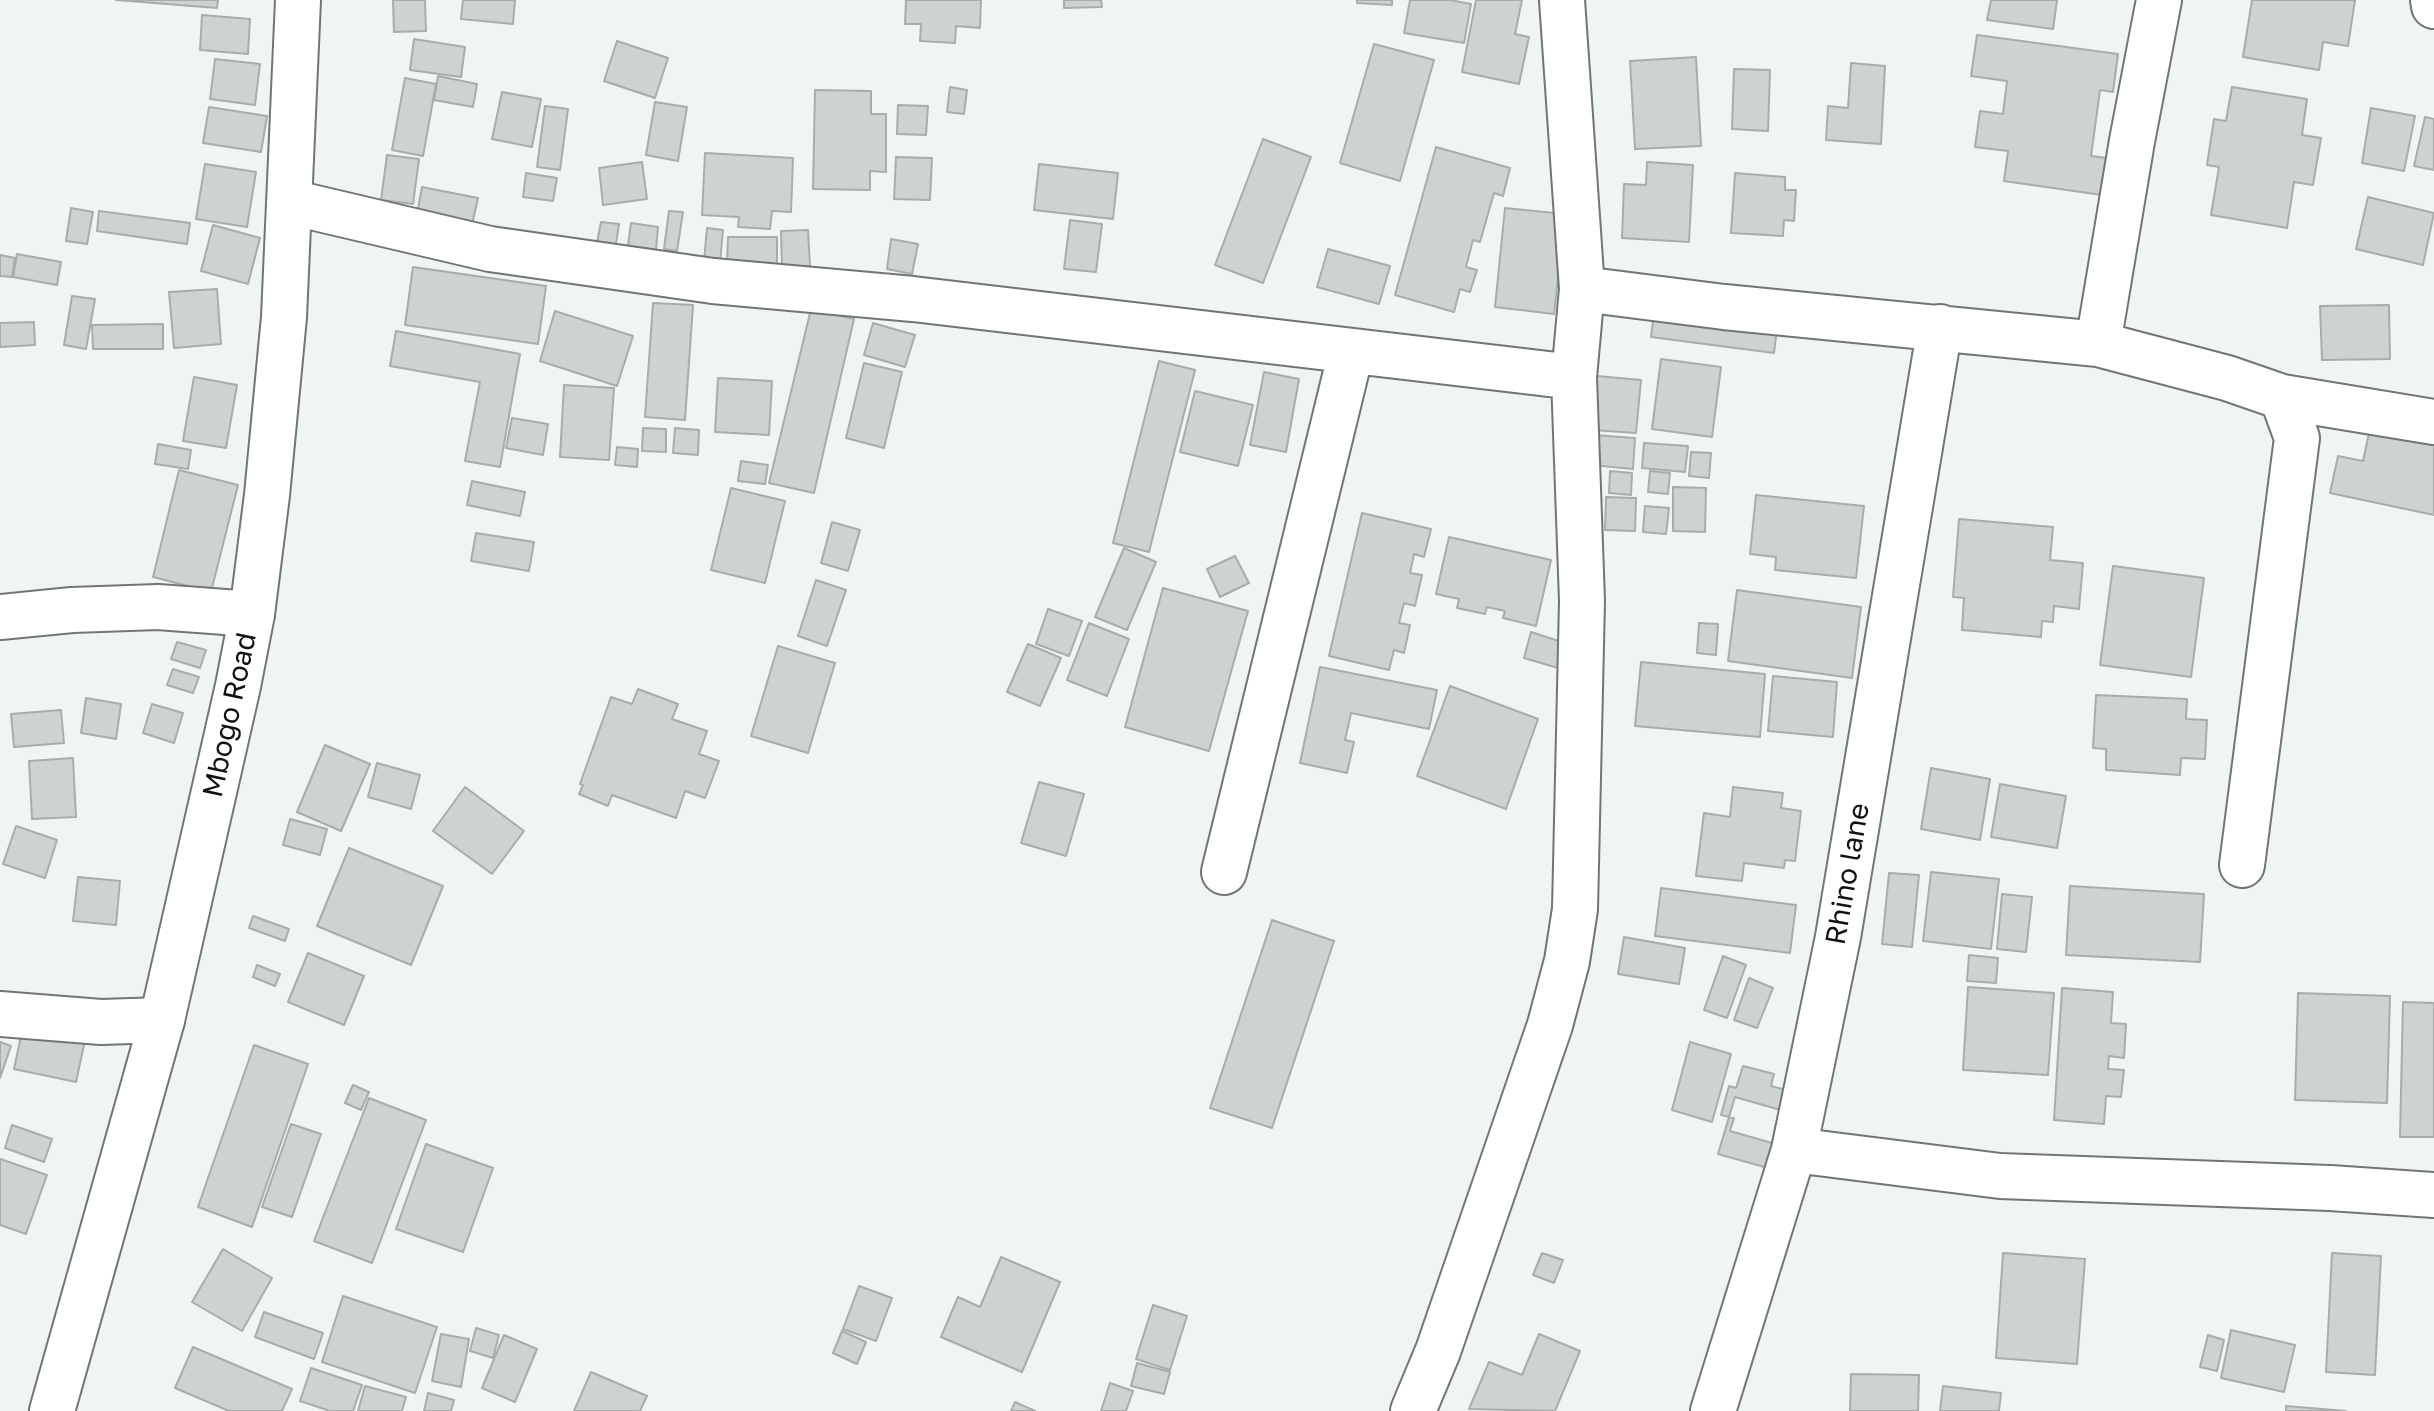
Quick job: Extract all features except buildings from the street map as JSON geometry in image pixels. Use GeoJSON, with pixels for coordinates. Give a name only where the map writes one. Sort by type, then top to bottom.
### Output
{"type":"FeatureCollection","features":[{"type":"Feature","properties":{"kind":"street","name":"Mbogo Road"},"geometry":{"type":"LineString","coordinates":[[52,1411],[162,1020],[252,614],[284,317],[298,0]]}},
{"type":"Feature","properties":{"kind":"street"},"geometry":{"type":"LineString","coordinates":[[1413,1411],[1438,1351],[1550,1025],[1567,961],[1575,909],[1582,601],[1574,377],[1582,289],[1562,0]]}},
{"type":"Feature","properties":{"kind":"street"},"geometry":{"type":"LineString","coordinates":[[2098,344],[2159,0]]}},
{"type":"Feature","properties":{"kind":"street"},"geometry":{"type":"LineString","coordinates":[[2433,0],[2434,6]]}},
{"type":"Feature","properties":{"kind":"street"},"geometry":{"type":"LineString","coordinates":[[290,202],[490,249],[713,281],[913,299],[1574,377]]}},
{"type":"Feature","properties":{"kind":"street"},"geometry":{"type":"LineString","coordinates":[[1582,289],[1724,307],[2098,344],[2227,378],[2282,397],[2434,422]]}},
{"type":"Feature","properties":{"kind":"street","name":"Rhino lane"},"geometry":{"type":"LineString","coordinates":[[1713,1411],[1794,1150],[1838,937],[1940,327]]}},
{"type":"Feature","properties":{"kind":"street"},"geometry":{"type":"LineString","coordinates":[[1224,872],[1351,352]]}},
{"type":"Feature","properties":{"kind":"street"},"geometry":{"type":"LineString","coordinates":[[2242,865],[2297,438],[2282,397]]}},
{"type":"Feature","properties":{"kind":"street"},"geometry":{"type":"LineString","coordinates":[[0,617],[72,610],[158,607],[252,614]]}},
{"type":"Feature","properties":{"kind":"street"},"geometry":{"type":"LineString","coordinates":[[0,1014],[101,1022],[162,1020]]}},
{"type":"Feature","properties":{"kind":"street"},"geometry":{"type":"LineString","coordinates":[[1794,1150],[2000,1176],[2330,1188],[2434,1195]]}}]}
